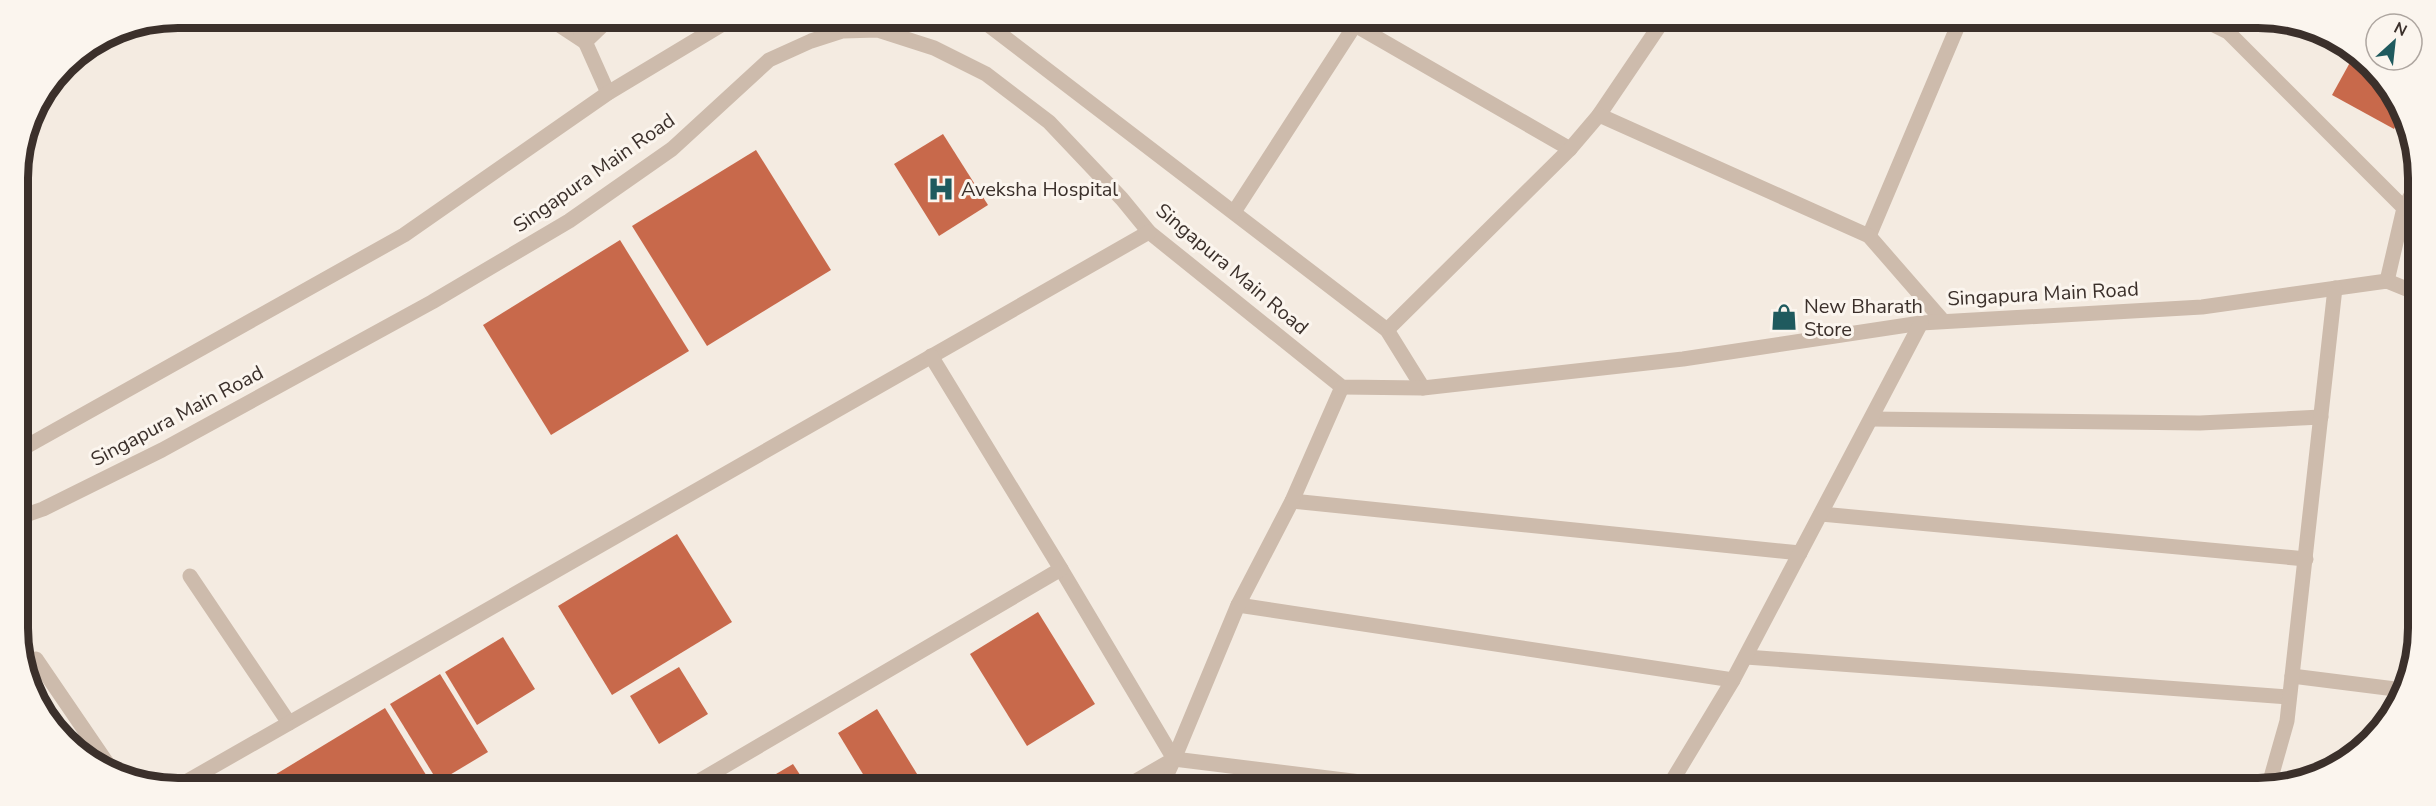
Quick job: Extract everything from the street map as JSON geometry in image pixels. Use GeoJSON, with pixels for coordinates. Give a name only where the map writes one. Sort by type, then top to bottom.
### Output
{"type":"FeatureCollection","features":[{"type":"Feature","properties":{"kind":"street"},"geometry":{"type":"LineString","coordinates":[[564,28],[585,42]]}},
{"type":"Feature","properties":{"kind":"street"},"geometry":{"type":"LineString","coordinates":[[579,28],[608,93]]}},
{"type":"Feature","properties":{"kind":"street"},"geometry":{"type":"LineString","coordinates":[[585,42],[600,28]]}},
{"type":"Feature","properties":{"kind":"street"},"geometry":{"type":"LineString","coordinates":[[28,445],[405,235],[608,93],[718,28]]}},
{"type":"Feature","properties":{"kind":"street","name":"Singapura Main Road"},"geometry":{"type":"LineString","coordinates":[[28,514],[162,450],[462,284],[569,220],[672,149],[769,60],[811,41],[831,28]]}},
{"type":"Feature","properties":{"kind":"street","name":"Singapura Main Road"},"geometry":{"type":"LineString","coordinates":[[835,28],[842,32],[878,30],[934,48],[986,74],[1049,122],[1122,199],[1149,232],[1342,387],[1423,388],[1683,359],[1943,321],[2202,306],[2387,281],[2408,290]]}},
{"type":"Feature","properties":{"kind":"street"},"geometry":{"type":"LineString","coordinates":[[992,28],[1387,330],[1423,388]]}},
{"type":"Feature","properties":{"kind":"street"},"geometry":{"type":"LineString","coordinates":[[1234,212],[1348,28]]}},
{"type":"Feature","properties":{"kind":"street"},"geometry":{"type":"LineString","coordinates":[[1360,28],[1570,149]]}},
{"type":"Feature","properties":{"kind":"street"},"geometry":{"type":"LineString","coordinates":[[1387,330],[1570,149],[1599,115],[1658,28]]}},
{"type":"Feature","properties":{"kind":"street"},"geometry":{"type":"LineString","coordinates":[[1869,236],[1957,28]]}},
{"type":"Feature","properties":{"kind":"street"},"geometry":{"type":"LineString","coordinates":[[2231,28],[2404,208]]}},
{"type":"Feature","properties":{"kind":"street"},"geometry":{"type":"LineString","coordinates":[[1599,115],[1869,236],[1943,321]]}},
{"type":"Feature","properties":{"kind":"street"},"geometry":{"type":"LineString","coordinates":[[2387,281],[2404,208],[2408,201]]}},
{"type":"Feature","properties":{"kind":"street"},"geometry":{"type":"LineString","coordinates":[[193,778],[1149,232]]}},
{"type":"Feature","properties":{"kind":"street"},"geometry":{"type":"LineString","coordinates":[[2271,777],[2287,721],[2335,288]]}},
{"type":"Feature","properties":{"kind":"street"},"geometry":{"type":"LineString","coordinates":[[1674,777],[1746,657],[1922,323]]}},
{"type":"Feature","properties":{"kind":"street"},"geometry":{"type":"LineString","coordinates":[[931,356],[1061,568],[1174,759]]}},
{"type":"Feature","properties":{"kind":"street"},"geometry":{"type":"LineString","coordinates":[[1165,778],[1238,605],[1292,501],[1342,387]]}},
{"type":"Feature","properties":{"kind":"street"},"geometry":{"type":"LineString","coordinates":[[1871,419],[2200,423],[2321,417]]}},
{"type":"Feature","properties":{"kind":"street"},"geometry":{"type":"LineString","coordinates":[[1292,501],[1800,553]]}},
{"type":"Feature","properties":{"kind":"street"},"geometry":{"type":"LineString","coordinates":[[1821,514],[2306,559]]}},
{"type":"Feature","properties":{"kind":"street"},"geometry":{"type":"LineString","coordinates":[[705,778],[1061,568]]}},
{"type":"Feature","properties":{"kind":"street"},"geometry":{"type":"LineString","coordinates":[[190,576],[290,723]]}},
{"type":"Feature","properties":{"kind":"street"},"geometry":{"type":"LineString","coordinates":[[1238,605],[1733,680]]}},
{"type":"Feature","properties":{"kind":"street"},"geometry":{"type":"LineString","coordinates":[[1746,657],[2289,697]]}},
{"type":"Feature","properties":{"kind":"street"},"geometry":{"type":"LineString","coordinates":[[36,659],[103,757]]}},
{"type":"Feature","properties":{"kind":"street"},"geometry":{"type":"LineString","coordinates":[[2292,676],[2394,689]]}},
{"type":"Feature","properties":{"kind":"street"},"geometry":{"type":"LineString","coordinates":[[1142,778],[1174,759],[1324,777]]}},
{"type":"Feature","properties":{"kind":"building"},"geometry":{"type":"Polygon","coordinates":[[[2351,61],[2377,87],[2397,123],[2394,129],[2332,95],[2351,61]]]}},
{"type":"Feature","properties":{"kind":"building"},"geometry":{"type":"Polygon","coordinates":[[[943,134],[988,205],[939,236],[894,164],[943,134]]]}},
{"type":"Feature","properties":{"kind":"building"},"geometry":{"type":"Polygon","coordinates":[[[756,150],[831,270],[707,346],[632,226],[756,150]]]}},
{"type":"Feature","properties":{"kind":"building"},"geometry":{"type":"Polygon","coordinates":[[[620,240],[689,351],[551,435],[483,325],[620,240]]]}},
{"type":"Feature","properties":{"kind":"building"},"geometry":{"type":"Polygon","coordinates":[[[677,534],[732,622],[612,695],[558,606],[677,534]]]}},
{"type":"Feature","properties":{"kind":"building"},"geometry":{"type":"Polygon","coordinates":[[[1038,612],[1095,704],[1027,746],[970,654],[1038,612]]]}},
{"type":"Feature","properties":{"kind":"building"},"geometry":{"type":"Polygon","coordinates":[[[503,637],[535,689],[477,725],[445,672],[503,637]]]}},
{"type":"Feature","properties":{"kind":"building"},"geometry":{"type":"Polygon","coordinates":[[[679,667],[708,714],[659,744],[630,696],[679,667]]]}},
{"type":"Feature","properties":{"kind":"building"},"geometry":{"type":"Polygon","coordinates":[[[440,674],[488,752],[445,778],[435,778],[390,704],[440,674]]]}},
{"type":"Feature","properties":{"kind":"building"},"geometry":{"type":"Polygon","coordinates":[[[385,708],[428,778],[270,778],[385,708]]]}},
{"type":"Feature","properties":{"kind":"building"},"geometry":{"type":"Polygon","coordinates":[[[877,709],[919,778],[865,778],[838,733],[877,709]]]}},
{"type":"Feature","properties":{"kind":"building"},"geometry":{"type":"Polygon","coordinates":[[[793,764],[802,778],[770,778],[793,764]]]}},
{"type":"Feature","properties":{"kind":"place","name":"Aveksha Hospital"},"geometry":{"type":"Point","coordinates":[941,189]}},
{"type":"Feature","properties":{"kind":"place","name":"New Bharath Store"},"geometry":{"type":"Point","coordinates":[1784,317]}}]}
